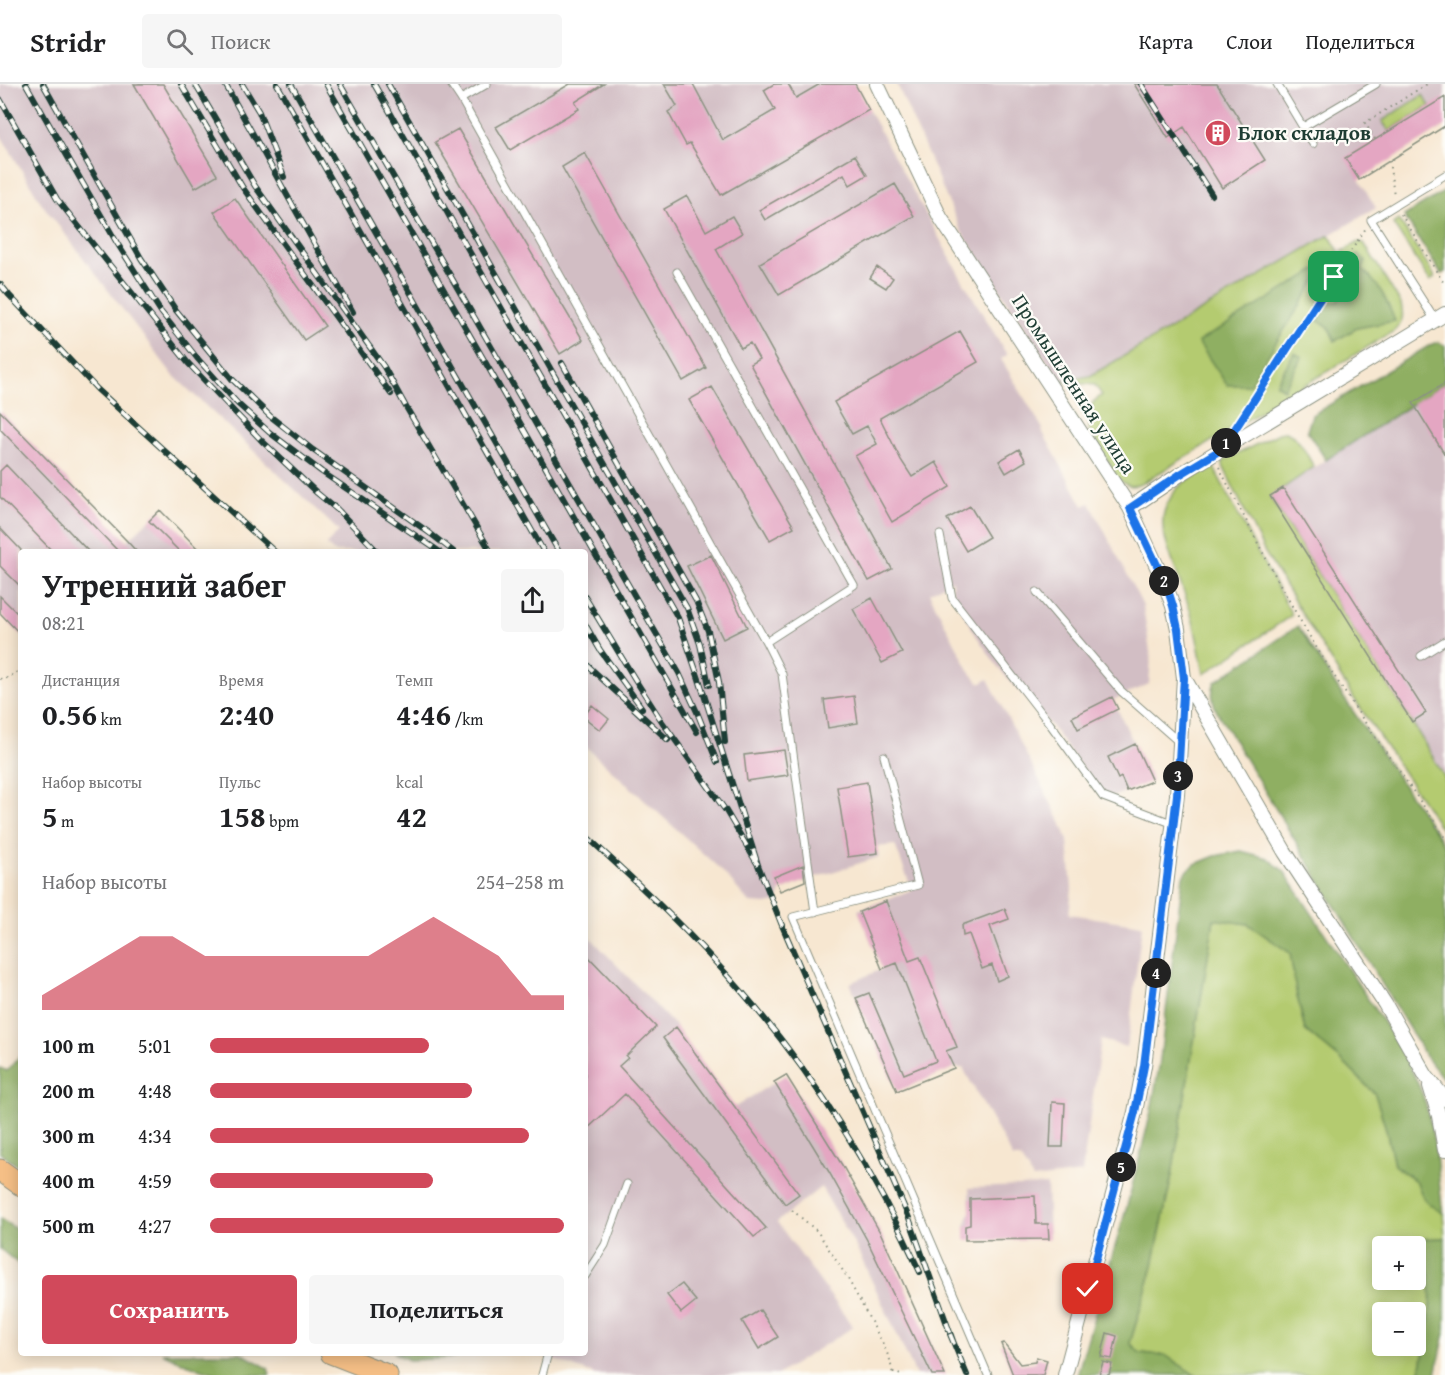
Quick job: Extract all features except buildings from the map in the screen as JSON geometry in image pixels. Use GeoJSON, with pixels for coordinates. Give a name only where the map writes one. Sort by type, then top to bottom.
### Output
{"type":"FeatureCollection","features":[{"type":"Feature","properties":{"kind":"main road"},"geometry":{"type":"LineString","coordinates":[[0,1170],[18,1183]]}},
{"type":"Feature","properties":{"kind":"main road"},"geometry":{"type":"LineString","coordinates":[[339,1356],[387,1375]]}},
{"type":"Feature","properties":{"kind":"street","name":"Промышленная улица"},"geometry":{"type":"LineString","coordinates":[[877,84],[940,218],[1130,508],[1179,475],[1440,317]]}},
{"type":"Feature","properties":{"kind":"street"},"geometry":{"type":"LineString","coordinates":[[1065,1375],[1135,1112],[1144,1066],[1174,824],[1180,744],[1184,678],[1178,629],[1166,584],[1130,508]]}},
{"type":"Feature","properties":{"kind":"street"},"geometry":{"type":"LineString","coordinates":[[1184,678],[1285,852],[1385,1004],[1426,1076],[1439,1116],[1445,1150]]}},
{"type":"Feature","properties":{"kind":"street"},"geometry":{"type":"LineString","coordinates":[[1426,1076],[1445,1099]]}},
{"type":"Feature","properties":{"kind":"lane"},"geometry":{"type":"LineString","coordinates":[[451,84],[766,642],[782,675],[815,912]]}},
{"type":"Feature","properties":{"kind":"lane"},"geometry":{"type":"LineString","coordinates":[[461,99],[487,84]]}},
{"type":"Feature","properties":{"kind":"lane"},"geometry":{"type":"LineString","coordinates":[[1277,84],[1313,144]]}},
{"type":"Feature","properties":{"kind":"lane"},"geometry":{"type":"LineString","coordinates":[[1303,127],[1376,84]]}},
{"type":"Feature","properties":{"kind":"lane"},"geometry":{"type":"LineString","coordinates":[[1440,317],[1371,220],[1445,175]]}},
{"type":"Feature","properties":{"kind":"lane"},"geometry":{"type":"LineString","coordinates":[[676,272],[854,585],[766,642]]}},
{"type":"Feature","properties":{"kind":"lane"},"geometry":{"type":"LineString","coordinates":[[940,535],[952,598],[1050,723],[1103,798],[1174,824]]}},
{"type":"Feature","properties":{"kind":"lane"},"geometry":{"type":"LineString","coordinates":[[1038,592],[1121,691],[1180,744]]}},
{"type":"Feature","properties":{"kind":"lane"},"geometry":{"type":"LineString","coordinates":[[1421,656],[1445,641]]}},
{"type":"Feature","properties":{"kind":"lane"},"geometry":{"type":"LineString","coordinates":[[884,756],[918,885],[793,917],[988,1375]]}},
{"type":"Feature","properties":{"kind":"lane"},"geometry":{"type":"LineString","coordinates":[[588,1272],[606,1245],[627,1184]]}},
{"type":"Feature","properties":{"kind":"lane"},"geometry":{"type":"LineString","coordinates":[[543,1375],[547,1356]]}},
{"type":"Feature","properties":{"kind":"path"},"geometry":{"type":"LineString","coordinates":[[1375,140],[1365,123],[1428,84]]}},
{"type":"Feature","properties":{"kind":"path"},"geometry":{"type":"LineString","coordinates":[[1389,161],[1395,205],[1445,285]]}},
{"type":"Feature","properties":{"kind":"path"},"geometry":{"type":"LineString","coordinates":[[1371,220],[1222,449],[1217,464],[1261,552],[1345,693],[1445,838]]}},
{"type":"Feature","properties":{"kind":"path"},"geometry":{"type":"LineString","coordinates":[[0,679],[8,678],[18,671]]}},
{"type":"Feature","properties":{"kind":"path"},"geometry":{"type":"LineString","coordinates":[[792,1210],[817,1231],[847,1277],[874,1325],[890,1360],[893,1374],[901,1375]]}},
{"type":"Feature","properties":{"kind":"shaded area"},"geometry":{"type":"Polygon","coordinates":[[[0,84],[854,84],[959,274],[1007,355],[1001,359],[1043,429],[1042,431],[1083,506],[1090,503],[1143,606],[1151,658],[1149,684],[1113,700],[1152,781],[1105,800],[1052,727],[1000,670],[973,631],[952,592],[952,580],[929,593],[970,672],[980,684],[988,679],[1064,829],[1068,841],[1072,889],[1069,914],[1142,925],[1127,1047],[1101,1040],[1082,1173],[1033,1179],[1020,1158],[1013,1158],[963,1068],[954,1068],[897,1091],[850,983],[882,969],[858,910],[912,890],[895,845],[877,847],[879,857],[810,879],[781,891],[777,902],[750,903],[721,870],[588,749],[588,549],[331,549],[326,545],[339,531],[173,375],[42,204],[0,134],[0,84]]]}},
{"type":"Feature","properties":{"kind":"shaded area"},"geometry":{"type":"Polygon","coordinates":[[[897,84],[1445,84],[1445,126],[1359,179],[1376,208],[1090,376],[1060,381],[961,231],[897,84]]]}},
{"type":"Feature","properties":{"kind":"shaded area"},"geometry":{"type":"Polygon","coordinates":[[[1445,383],[1445,778],[1270,496],[1445,383]]]}},
{"type":"Feature","properties":{"kind":"shaded area"},"geometry":{"type":"Polygon","coordinates":[[[0,411],[127,541],[160,510],[198,549],[18,549],[18,632],[0,613],[0,411]]]}},
{"type":"Feature","properties":{"kind":"shaded area"},"geometry":{"type":"Polygon","coordinates":[[[588,935],[676,1027],[735,1107],[786,1075],[842,1165],[881,1234],[945,1375],[916,1375],[855,1245],[821,1187],[777,1222],[853,1327],[777,1375],[596,1375],[543,1356],[588,1356],[588,935]]]}},
{"type":"Feature","properties":{"kind":"shaded area"},"geometry":{"type":"Polygon","coordinates":[[[1047,1185],[1049,1239],[965,1240],[965,1226],[970,1212],[969,1188],[1047,1185]]]}},
{"type":"Feature","properties":{"kind":"green space"},"geometry":{"type":"Polygon","coordinates":[[[1423,95],[1430,106],[1389,131],[1382,121],[1423,95]]]}},
{"type":"Feature","properties":{"kind":"green space"},"geometry":{"type":"Polygon","coordinates":[[[1445,191],[1445,272],[1441,274],[1404,216],[1445,191]]]}},
{"type":"Feature","properties":{"kind":"green space"},"geometry":{"type":"Polygon","coordinates":[[[1399,220],[1435,277],[1430,281],[1393,224],[1399,220]]]}},
{"type":"Feature","properties":{"kind":"green space"},"geometry":{"type":"Polygon","coordinates":[[[1329,235],[1340,253],[1359,242],[1364,243],[1401,304],[1402,319],[1394,331],[1141,484],[1134,486],[1118,479],[1089,429],[1093,402],[1102,395],[1095,385],[1060,381],[1090,376],[1329,235]],[[1362,270],[1345,275],[1347,286],[1328,326],[1335,341],[1357,328],[1395,321],[1370,276],[1362,270]],[[1294,353],[1276,384],[1283,389],[1301,358],[1294,353]]]}},
{"type":"Feature","properties":{"kind":"green space"},"geometry":{"type":"Polygon","coordinates":[[[1358,254],[1366,262],[1362,270],[1378,287],[1395,321],[1357,328],[1335,341],[1328,326],[1318,321],[1329,302],[1338,302],[1347,286],[1345,275],[1358,254]]]}},
{"type":"Feature","properties":{"kind":"green space"},"geometry":{"type":"Polygon","coordinates":[[[1327,263],[1249,385],[1227,385],[1198,342],[1327,263]]]}},
{"type":"Feature","properties":{"kind":"green space"},"geometry":{"type":"Polygon","coordinates":[[[1439,342],[1445,346],[1445,383],[1326,460],[1307,431],[1312,415],[1439,342]]]}},
{"type":"Feature","properties":{"kind":"green space"},"geometry":{"type":"Polygon","coordinates":[[[1294,353],[1302,357],[1284,389],[1276,384],[1294,353]]]}},
{"type":"Feature","properties":{"kind":"green space"},"geometry":{"type":"Polygon","coordinates":[[[1285,432],[1299,442],[1314,467],[1270,497],[1445,778],[1445,835],[1349,691],[1264,551],[1223,466],[1225,460],[1285,432]]]}},
{"type":"Feature","properties":{"kind":"green space"},"geometry":{"type":"Polygon","coordinates":[[[1213,466],[1292,615],[1204,674],[1192,618],[1164,534],[1163,516],[1178,488],[1213,466]]]}},
{"type":"Feature","properties":{"kind":"green space"},"geometry":{"type":"Polygon","coordinates":[[[1298,626],[1445,846],[1445,1081],[1427,1058],[1214,705],[1212,694],[1215,682],[1298,626]]]}},
{"type":"Feature","properties":{"kind":"green space"},"geometry":{"type":"Polygon","coordinates":[[[1241,851],[1267,858],[1284,871],[1402,1051],[1420,1089],[1429,1116],[1443,1213],[1426,1201],[1417,1182],[1394,1165],[1375,1094],[1341,1060],[1305,1030],[1290,953],[1248,924],[1214,919],[1172,1175],[1152,1270],[1130,1343],[1140,1353],[1165,1355],[1195,1375],[1077,1375],[1127,1206],[1150,1116],[1159,1067],[1183,876],[1193,865],[1215,856],[1241,851]]]}},
{"type":"Feature","properties":{"kind":"green space"},"geometry":{"type":"Polygon","coordinates":[[[1214,919],[1248,924],[1290,953],[1305,1030],[1341,1060],[1375,1094],[1394,1165],[1417,1182],[1426,1201],[1443,1213],[1445,1238],[1372,1236],[1372,1290],[1426,1290],[1426,1263],[1427,1265],[1431,1298],[1426,1338],[1426,1302],[1372,1302],[1372,1356],[1423,1356],[1419,1375],[1195,1375],[1165,1355],[1140,1353],[1130,1343],[1152,1270],[1172,1175],[1214,919]]]}},
{"type":"Feature","properties":{"kind":"green space"},"geometry":{"type":"Polygon","coordinates":[[[18,1058],[18,1166],[0,1153],[0,1068],[7,1071],[18,1058]]]}},
{"type":"Feature","properties":{"kind":"green space"},"geometry":{"type":"Polygon","coordinates":[[[0,1219],[18,1230],[18,1264],[0,1249],[0,1219]]]}},
{"type":"Feature","properties":{"kind":"green space"},"geometry":{"type":"Polygon","coordinates":[[[1445,1238],[1445,1332],[1436,1375],[1419,1375],[1423,1356],[1426,1356],[1431,1297],[1426,1262],[1426,1239],[1445,1238]]]}},
{"type":"Feature","properties":{"kind":"green space"},"geometry":{"type":"Polygon","coordinates":[[[169,1356],[246,1356],[268,1368],[270,1375],[220,1375],[169,1356]]]}},
{"type":"Feature","properties":{"kind":"green space"},"geometry":{"type":"Polygon","coordinates":[[[400,1356],[454,1356],[454,1358],[409,1360],[400,1356]]]}},
{"type":"Feature","properties":{"kind":"railway"},"geometry":{"type":"LineString","coordinates":[[26,84],[117,243],[161,312],[197,358],[238,404],[269,432],[322,472],[436,549]]}},
{"type":"Feature","properties":{"kind":"railway"},"geometry":{"type":"LineString","coordinates":[[43,84],[141,258],[175,309],[232,379],[270,416],[313,450],[450,549]]}},
{"type":"Feature","properties":{"kind":"railway"},"geometry":{"type":"LineString","coordinates":[[181,84],[243,188],[391,394]]}},
{"type":"Feature","properties":{"kind":"railway"},"geometry":{"type":"LineString","coordinates":[[195,84],[255,186],[384,367],[489,549]]}},
{"type":"Feature","properties":{"kind":"railway"},"geometry":{"type":"LineString","coordinates":[[225,84],[353,312]]}},
{"type":"Feature","properties":{"kind":"railway"},"geometry":{"type":"LineString","coordinates":[[242,84],[259,112],[284,177]]}},
{"type":"Feature","properties":{"kind":"railway"},"geometry":{"type":"LineString","coordinates":[[277,84],[542,549]]}},
{"type":"Feature","properties":{"kind":"railway"},"geometry":{"type":"LineString","coordinates":[[291,84],[557,549]]}},
{"type":"Feature","properties":{"kind":"railway"},"geometry":{"type":"LineString","coordinates":[[326,84],[697,732]]}},
{"type":"Feature","properties":{"kind":"railway"},"geometry":{"type":"LineString","coordinates":[[340,84],[679,673],[717,762]]}},
{"type":"Feature","properties":{"kind":"railway"},"geometry":{"type":"LineString","coordinates":[[374,84],[678,618],[758,865]]}},
{"type":"Feature","properties":{"kind":"railway"},"geometry":{"type":"LineString","coordinates":[[388,84],[687,608],[700,644],[709,685]]}},
{"type":"Feature","properties":{"kind":"railway"},"geometry":{"type":"LineString","coordinates":[[1141,84],[1212,195]]}},
{"type":"Feature","properties":{"kind":"railway"},"geometry":{"type":"LineString","coordinates":[[0,99],[57,199],[188,363],[262,441],[340,512]]}},
{"type":"Feature","properties":{"kind":"railway"},"geometry":{"type":"LineString","coordinates":[[0,284],[97,389],[272,549]]}},
{"type":"Feature","properties":{"kind":"railway"},"geometry":{"type":"LineString","coordinates":[[562,363],[696,601],[708,631],[719,682],[725,742]]}},
{"type":"Feature","properties":{"kind":"railway"},"geometry":{"type":"LineString","coordinates":[[335,507],[375,549]]}},
{"type":"Feature","properties":{"kind":"railway"},"geometry":{"type":"LineString","coordinates":[[588,602],[663,723],[726,811],[758,865],[909,1218],[953,1341]]}},
{"type":"Feature","properties":{"kind":"railway"},"geometry":{"type":"LineString","coordinates":[[588,629],[600,650],[642,708]]}},
{"type":"Feature","properties":{"kind":"railway"},"geometry":{"type":"LineString","coordinates":[[588,666],[668,740]]}},
{"type":"Feature","properties":{"kind":"railway"},"geometry":{"type":"LineString","coordinates":[[588,838],[705,951],[743,993],[795,1058],[819,1091],[863,1162],[920,1272]]}},
{"type":"Feature","properties":{"kind":"railway"},"geometry":{"type":"LineString","coordinates":[[950,1334],[967,1375]]}},
{"type":"Feature","properties":{"kind":"place","name":"Блок складов"},"geometry":{"type":"Point","coordinates":[1218,133]}},
{"type":"Feature","properties":{"kind":"route"},"geometry":{"type":"LineString","coordinates":[[1088,1289],[1135,1112],[1144,1066],[1177,795],[1184,678],[1173,606],[1166,584],[1130,508],[1222,449],[1334,277]]}}]}
